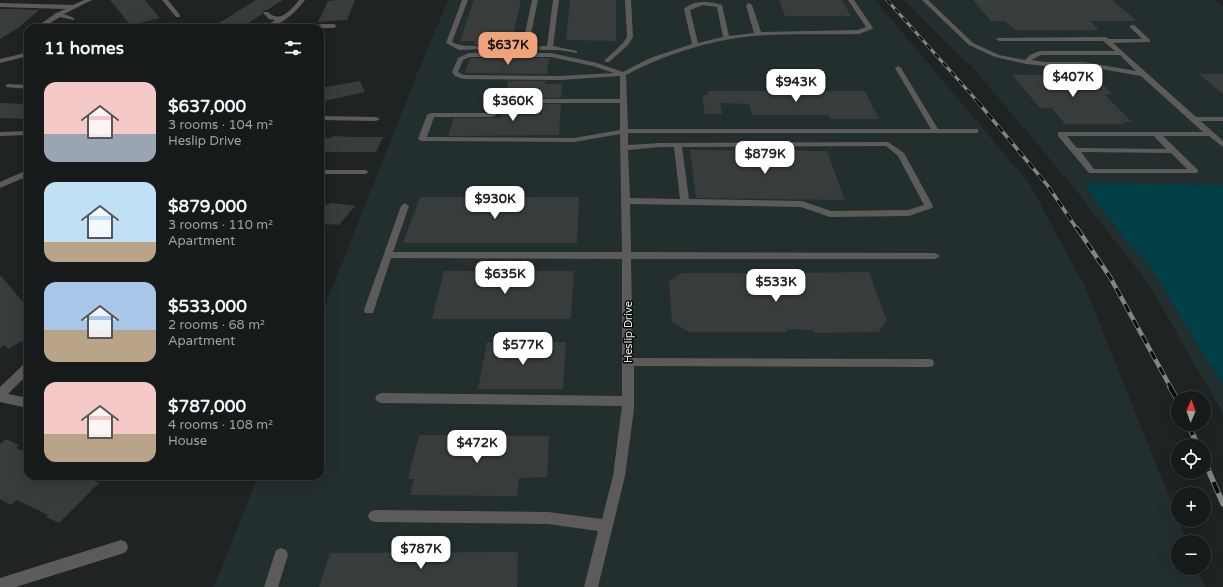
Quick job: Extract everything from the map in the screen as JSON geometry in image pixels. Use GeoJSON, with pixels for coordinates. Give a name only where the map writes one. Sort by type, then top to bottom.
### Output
{"type":"FeatureCollection","features":[{"type":"Feature","properties":{"kind":"street"},"geometry":{"type":"LineString","coordinates":[[44,24],[58,14],[89,0]]}},
{"type":"Feature","properties":{"kind":"street"},"geometry":{"type":"LineString","coordinates":[[165,0],[178,16]]}},
{"type":"Feature","properties":{"kind":"street"},"geometry":{"type":"LineString","coordinates":[[275,24],[294,10],[302,0]]}},
{"type":"Feature","properties":{"kind":"street"},"geometry":{"type":"LineString","coordinates":[[465,0],[449,43],[459,48],[558,48],[607,61],[623,74]]}},
{"type":"Feature","properties":{"kind":"street"},"geometry":{"type":"LineString","coordinates":[[525,48],[535,0]]}},
{"type":"Feature","properties":{"kind":"street"},"geometry":{"type":"LineString","coordinates":[[550,48],[556,0]]}},
{"type":"Feature","properties":{"kind":"street"},"geometry":{"type":"LineString","coordinates":[[607,61],[626,44],[630,37],[628,0]]}},
{"type":"Feature","properties":{"kind":"street"},"geometry":{"type":"LineString","coordinates":[[623,74],[595,64],[551,55],[469,55],[460,59],[455,72],[457,75],[464,77],[560,78],[606,76],[623,74],[652,59],[726,38],[758,34],[859,32],[870,28],[852,0]]}},
{"type":"Feature","properties":{"kind":"street"},"geometry":{"type":"LineString","coordinates":[[924,0],[971,44],[997,56],[1045,64],[1084,64],[1143,74]]}},
{"type":"Feature","properties":{"kind":"street"},"geometry":{"type":"LineString","coordinates":[[696,46],[687,8],[693,3],[713,3],[720,6],[726,38]]}},
{"type":"Feature","properties":{"kind":"street"},"geometry":{"type":"LineString","coordinates":[[749,4],[758,34]]}},
{"type":"Feature","properties":{"kind":"street"},"geometry":{"type":"LineString","coordinates":[[0,5],[47,5],[72,7]]}},
{"type":"Feature","properties":{"kind":"street"},"geometry":{"type":"LineString","coordinates":[[58,14],[72,19]]}},
{"type":"Feature","properties":{"kind":"street"},"geometry":{"type":"LineString","coordinates":[[266,14],[271,18],[282,19]]}},
{"type":"Feature","properties":{"kind":"street"},"geometry":{"type":"LineString","coordinates":[[324,26],[334,26]]}},
{"type":"Feature","properties":{"kind":"street"},"geometry":{"type":"LineString","coordinates":[[1107,41],[1148,41],[1132,26]]}},
{"type":"Feature","properties":{"kind":"street"},"geometry":{"type":"LineString","coordinates":[[999,39],[1105,39],[1223,145]]}},
{"type":"Feature","properties":{"kind":"street"},"geometry":{"type":"LineString","coordinates":[[1026,62],[1032,56],[1040,53],[1121,52]]}},
{"type":"Feature","properties":{"kind":"street"},"geometry":{"type":"LineString","coordinates":[[0,61],[24,54]]}},
{"type":"Feature","properties":{"kind":"street"},"geometry":{"type":"LineString","coordinates":[[898,68],[936,131]]}},
{"type":"Feature","properties":{"kind":"street","name":"Heslip Drive"},"geometry":{"type":"LineString","coordinates":[[591,587],[619,476],[628,401],[627,254],[623,74]]}},
{"type":"Feature","properties":{"kind":"street"},"geometry":{"type":"LineString","coordinates":[[8,86],[24,87]]}},
{"type":"Feature","properties":{"kind":"street"},"geometry":{"type":"LineString","coordinates":[[496,101],[624,102]]}},
{"type":"Feature","properties":{"kind":"street"},"geometry":{"type":"LineString","coordinates":[[493,115],[431,114],[422,139],[574,140],[625,131],[975,131]]}},
{"type":"Feature","properties":{"kind":"street"},"geometry":{"type":"LineString","coordinates":[[324,118],[376,119]]}},
{"type":"Feature","properties":{"kind":"street"},"geometry":{"type":"LineString","coordinates":[[1195,119],[1223,119]]}},
{"type":"Feature","properties":{"kind":"street"},"geometry":{"type":"LineString","coordinates":[[0,134],[24,133]]}},
{"type":"Feature","properties":{"kind":"street"},"geometry":{"type":"LineString","coordinates":[[1156,134],[1194,171],[1092,171],[1061,134],[1156,134],[1211,134]]}},
{"type":"Feature","properties":{"kind":"street"},"geometry":{"type":"LineString","coordinates":[[625,148],[678,145],[888,144],[901,155],[929,206],[909,213],[830,214],[802,204],[626,201]]}},
{"type":"Feature","properties":{"kind":"street"},"geometry":{"type":"LineString","coordinates":[[678,145],[685,202]]}},
{"type":"Feature","properties":{"kind":"street"},"geometry":{"type":"LineString","coordinates":[[1075,150],[1174,151]]}},
{"type":"Feature","properties":{"kind":"street"},"geometry":{"type":"LineString","coordinates":[[324,172],[365,172]]}},
{"type":"Feature","properties":{"kind":"street"},"geometry":{"type":"LineString","coordinates":[[0,184],[24,175]]}},
{"type":"Feature","properties":{"kind":"street"},"geometry":{"type":"LineString","coordinates":[[369,310],[405,206]]}},
{"type":"Feature","properties":{"kind":"street"},"geometry":{"type":"LineString","coordinates":[[387,255],[627,254],[935,256]]}},
{"type":"Feature","properties":{"kind":"street"},"geometry":{"type":"LineString","coordinates":[[628,362],[928,363]]}},
{"type":"Feature","properties":{"kind":"street"},"geometry":{"type":"LineString","coordinates":[[0,394],[24,371]]}},
{"type":"Feature","properties":{"kind":"street"},"geometry":{"type":"LineString","coordinates":[[0,397],[24,402]]}},
{"type":"Feature","properties":{"kind":"street"},"geometry":{"type":"LineString","coordinates":[[381,398],[628,401]]}},
{"type":"Feature","properties":{"kind":"street"},"geometry":{"type":"LineString","coordinates":[[375,516],[548,518],[607,526]]}},
{"type":"Feature","properties":{"kind":"street"},"geometry":{"type":"LineString","coordinates":[[0,584],[121,547]]}},
{"type":"Feature","properties":{"kind":"street"},"geometry":{"type":"LineString","coordinates":[[271,587],[281,555]]}},
{"type":"Feature","properties":{"kind":"shaded area"},"geometry":{"type":"Polygon","coordinates":[[[448,0],[875,0],[1029,183],[1085,287],[1171,502],[1171,527],[1181,527],[1184,535],[1171,535],[1171,575],[1200,575],[1205,587],[214,587],[256,480],[324,480],[324,309],[417,74],[448,0]]]}},
{"type":"Feature","properties":{"kind":"shaded area"},"geometry":{"type":"Polygon","coordinates":[[[903,0],[1215,0],[1223,5],[1223,414],[1150,286],[1074,188],[975,70],[903,0]]]}},
{"type":"Feature","properties":{"kind":"shaded area"},"geometry":{"type":"Polygon","coordinates":[[[1092,183],[1223,185],[1223,383],[1220,381],[1150,266],[1128,243],[1084,185],[1092,183]]]}},
{"type":"Feature","properties":{"kind":"building"},"geometry":{"type":"Polygon","coordinates":[[[110,0],[145,0],[160,18],[134,24],[129,24],[110,0]]]}},
{"type":"Feature","properties":{"kind":"building"},"geometry":{"type":"Polygon","coordinates":[[[256,0],[283,0],[263,11],[262,14],[247,24],[217,24],[256,0]]]}},
{"type":"Feature","properties":{"kind":"building"},"geometry":{"type":"Polygon","coordinates":[[[355,0],[347,20],[318,22],[328,1],[355,0]]]}},
{"type":"Feature","properties":{"kind":"building"},"geometry":{"type":"Polygon","coordinates":[[[474,0],[521,0],[509,52],[472,52],[483,48],[474,44],[475,41],[460,41],[474,0]]]}},
{"type":"Feature","properties":{"kind":"building"},"geometry":{"type":"Polygon","coordinates":[[[570,0],[616,0],[616,41],[566,40],[570,0]]]}},
{"type":"Feature","properties":{"kind":"building"},"geometry":{"type":"Polygon","coordinates":[[[779,0],[842,0],[851,16],[785,16],[779,0]]]}},
{"type":"Feature","properties":{"kind":"building"},"geometry":{"type":"Polygon","coordinates":[[[973,0],[1112,0],[1137,21],[1090,21],[1099,30],[1015,30],[1005,21],[991,21],[973,0]]]}},
{"type":"Feature","properties":{"kind":"building"},"geometry":{"type":"Polygon","coordinates":[[[0,9],[39,10],[18,28],[0,39],[0,9]]]}},
{"type":"Feature","properties":{"kind":"building"},"geometry":{"type":"Polygon","coordinates":[[[470,58],[549,58],[547,74],[465,73],[470,58]]]}},
{"type":"Feature","properties":{"kind":"building"},"geometry":{"type":"Polygon","coordinates":[[[1199,74],[1223,74],[1223,94],[1199,74]]]}},
{"type":"Feature","properties":{"kind":"building"},"geometry":{"type":"Polygon","coordinates":[[[1012,75],[1094,75],[1112,94],[1104,94],[1132,122],[1122,122],[1124,124],[1065,124],[1052,108],[1040,108],[1012,75]]]}},
{"type":"Feature","properties":{"kind":"building"},"geometry":{"type":"Polygon","coordinates":[[[360,81],[365,92],[324,101],[324,87],[360,81]]]}},
{"type":"Feature","properties":{"kind":"building"},"geometry":{"type":"Polygon","coordinates":[[[508,81],[546,81],[545,84],[562,84],[561,98],[505,98],[508,81]]]}},
{"type":"Feature","properties":{"kind":"building"},"geometry":{"type":"Polygon","coordinates":[[[708,91],[865,91],[879,119],[831,119],[828,115],[752,115],[749,104],[720,103],[722,114],[705,114],[702,95],[708,95],[708,91]]]}},
{"type":"Feature","properties":{"kind":"building"},"geometry":{"type":"Polygon","coordinates":[[[0,103],[24,104],[24,119],[0,118],[0,103]]]}},
{"type":"Feature","properties":{"kind":"building"},"geometry":{"type":"Polygon","coordinates":[[[503,104],[561,104],[559,135],[448,136],[454,118],[500,118],[503,104]]]}},
{"type":"Feature","properties":{"kind":"building"},"geometry":{"type":"Polygon","coordinates":[[[332,136],[383,137],[376,152],[324,152],[324,138],[331,138],[332,136]]]}},
{"type":"Feature","properties":{"kind":"building"},"geometry":{"type":"Polygon","coordinates":[[[690,150],[827,151],[845,200],[696,198],[690,150]]]}},
{"type":"Feature","properties":{"kind":"building"},"geometry":{"type":"Polygon","coordinates":[[[420,197],[579,197],[577,243],[403,243],[420,197]]]}},
{"type":"Feature","properties":{"kind":"building"},"geometry":{"type":"Polygon","coordinates":[[[330,203],[355,206],[339,225],[324,224],[324,204],[328,205],[330,203]]]}},
{"type":"Feature","properties":{"kind":"building"},"geometry":{"type":"Polygon","coordinates":[[[444,271],[574,271],[571,319],[432,319],[444,271]]]}},
{"type":"Feature","properties":{"kind":"building"},"geometry":{"type":"Polygon","coordinates":[[[869,272],[887,321],[878,332],[816,333],[813,330],[786,329],[787,332],[689,332],[672,322],[669,281],[682,273],[771,273],[775,288],[802,288],[798,273],[869,272]]]}},
{"type":"Feature","properties":{"kind":"building"},"geometry":{"type":"Polygon","coordinates":[[[0,275],[24,303],[24,340],[8,349],[5,345],[0,348],[0,275]]]}},
{"type":"Feature","properties":{"kind":"building"},"geometry":{"type":"Polygon","coordinates":[[[487,342],[566,342],[563,389],[478,389],[487,342]]]}},
{"type":"Feature","properties":{"kind":"building"},"geometry":{"type":"Polygon","coordinates":[[[419,435],[549,436],[547,477],[519,478],[517,496],[410,495],[414,479],[408,479],[419,435]]]}},
{"type":"Feature","properties":{"kind":"building"},"geometry":{"type":"Polygon","coordinates":[[[6,439],[19,445],[16,448],[24,451],[24,480],[92,480],[99,483],[59,523],[46,517],[48,515],[17,500],[11,505],[0,499],[0,444],[6,439]]]}},
{"type":"Feature","properties":{"kind":"building"},"geometry":{"type":"Polygon","coordinates":[[[518,552],[517,587],[319,587],[330,553],[518,552]]]}},
{"type":"Feature","properties":{"kind":"railway"},"geometry":{"type":"LineString","coordinates":[[887,0],[978,102]]}},
{"type":"Feature","properties":{"kind":"railway"},"geometry":{"type":"LineString","coordinates":[[977,101],[1048,186],[1077,229]]}},
{"type":"Feature","properties":{"kind":"railway"},"geometry":{"type":"LineString","coordinates":[[1077,228],[1110,277],[1171,388]]}},
{"type":"Feature","properties":{"kind":"railway"},"geometry":{"type":"LineString","coordinates":[[1170,387],[1172,391]]}},
{"type":"Feature","properties":{"kind":"railway"},"geometry":{"type":"LineString","coordinates":[[1191,431],[1195,439]]}},
{"type":"Feature","properties":{"kind":"railway"},"geometry":{"type":"LineString","coordinates":[[1211,476],[1223,504]]}}]}
